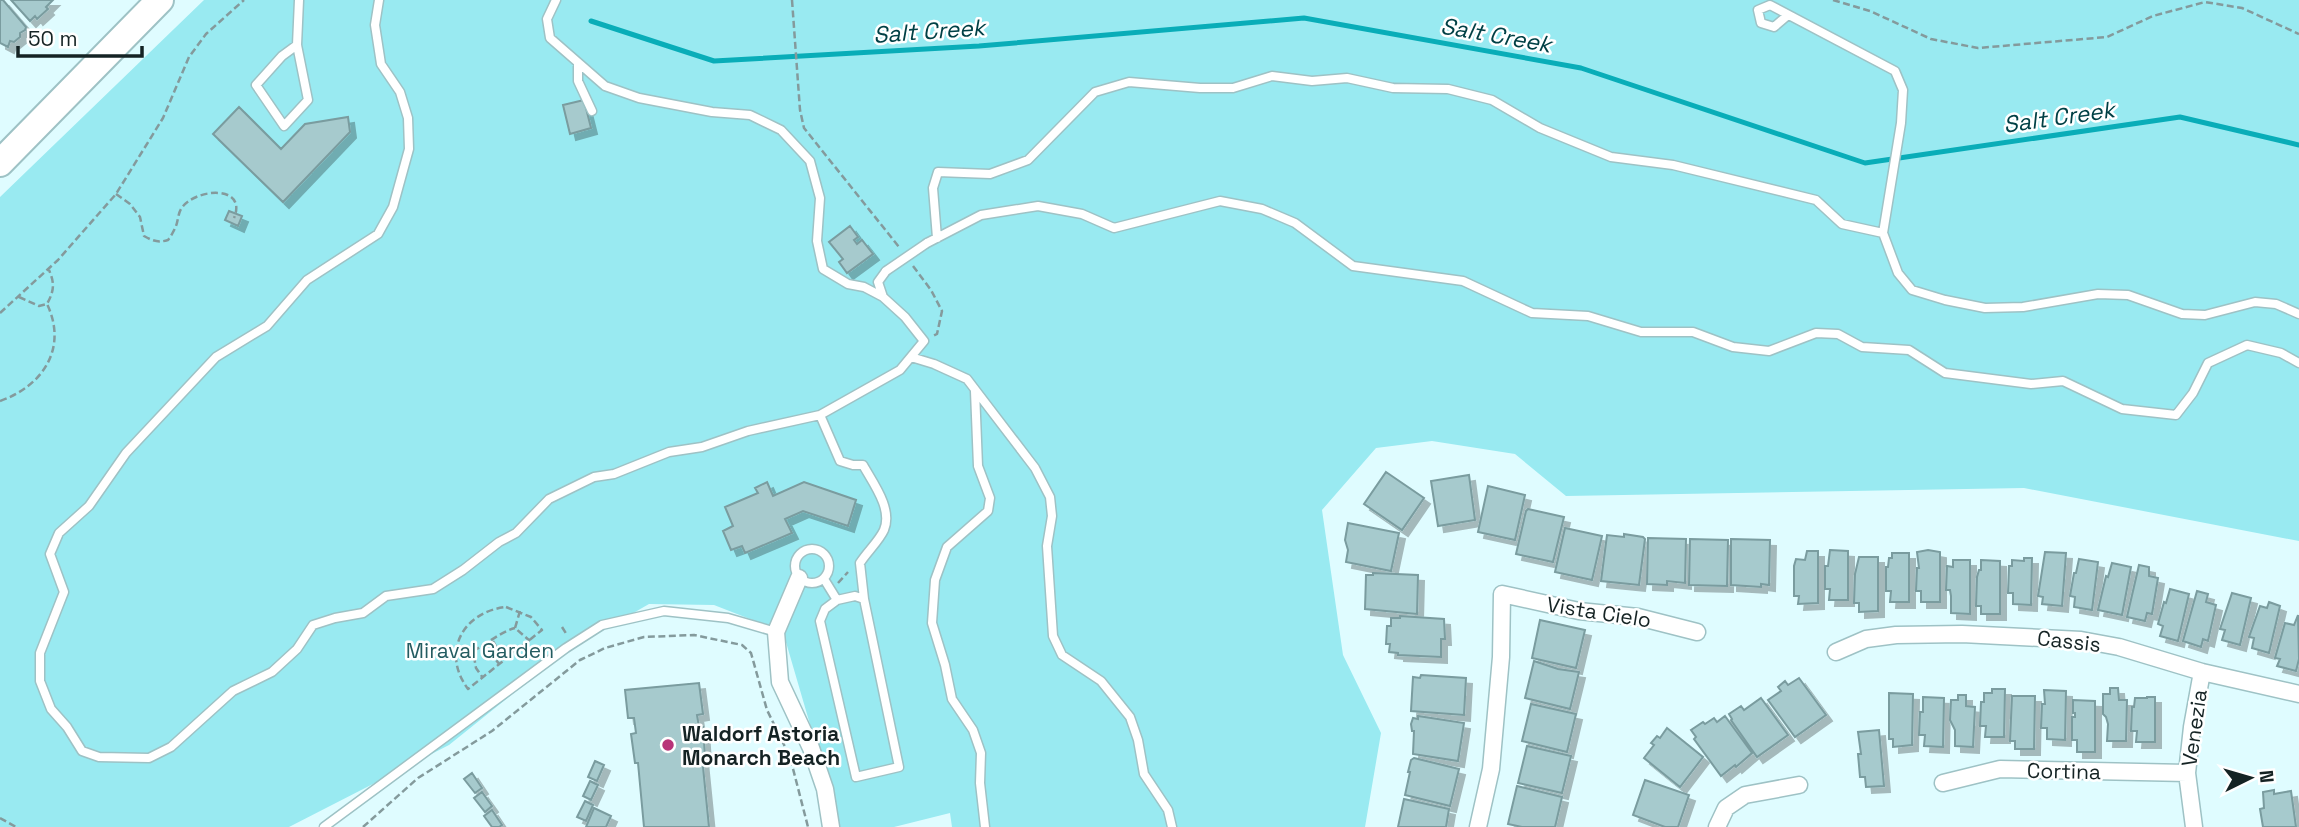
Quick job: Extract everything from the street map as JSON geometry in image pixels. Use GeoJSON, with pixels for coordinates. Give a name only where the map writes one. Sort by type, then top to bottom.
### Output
{"type":"FeatureCollection","features":[{"type":"Feature","properties":{"kind":"highway"},"geometry":{"type":"LineString","coordinates":[[0,163],[160,0]]}},
{"type":"Feature","properties":{"kind":"street"},"geometry":{"type":"LineString","coordinates":[[799,578],[776,632],[780,681],[811,748],[825,789],[831,827]]}},
{"type":"Feature","properties":{"kind":"street","name":"Vista Cielo"},"geometry":{"type":"LineString","coordinates":[[1478,827],[1491,769],[1501,657],[1502,594],[1579,611],[1638,617],[1697,632]]}},
{"type":"Feature","properties":{"kind":"street","name":"Cassis"},"geometry":{"type":"LineString","coordinates":[[1836,652],[1866,639],[1896,635],[1962,634],[2081,640],[2119,647],[2202,671],[2299,694]]}},
{"type":"Feature","properties":{"kind":"street","name":"Venezia"},"geometry":{"type":"LineString","coordinates":[[2194,827],[2187,773],[2202,671]]}},
{"type":"Feature","properties":{"kind":"street","name":"Cortina"},"geometry":{"type":"LineString","coordinates":[[1943,783],[2000,769],[2187,773]]}},
{"type":"Feature","properties":{"kind":"street"},"geometry":{"type":"LineString","coordinates":[[1717,827],[1726,808],[1745,795],[1799,785]]}},
{"type":"Feature","properties":{"kind":"lane"},"geometry":{"type":"LineString","coordinates":[[297,45],[282,56],[256,85],[284,126],[309,100],[297,45],[299,0]]}},
{"type":"Feature","properties":{"kind":"lane"},"geometry":{"type":"LineString","coordinates":[[379,0],[375,24],[381,64],[400,92],[408,118],[409,149],[393,207],[378,234],[307,280],[267,326],[216,357],[126,453],[89,506],[59,533],[50,554],[64,592],[40,653],[40,681],[51,709],[67,727],[82,751],[99,757],[149,758],[171,747],[233,691],[272,673],[297,649],[313,625],[363,613],[386,596],[433,589],[516,533],[549,499],[594,477],[614,474],[669,452],[702,447],[748,432],[820,415],[900,370],[924,341],[905,317],[883,297],[864,287],[848,284],[823,269],[817,241],[820,198],[810,161],[781,130],[750,116],[712,112],[639,97],[605,86],[550,38],[547,19],[556,0]]}},
{"type":"Feature","properties":{"kind":"lane"},"geometry":{"type":"LineString","coordinates":[[1788,15],[1895,71],[1903,90],[1901,123],[1883,233],[1898,273],[1912,290],[1985,308],[2023,307],[2098,294],[2128,295],[2182,314],[2205,315],[2255,302],[2276,304],[2299,314]]}},
{"type":"Feature","properties":{"kind":"lane"},"geometry":{"type":"LineString","coordinates":[[578,64],[578,81],[592,111]]}},
{"type":"Feature","properties":{"kind":"lane"},"geometry":{"type":"LineString","coordinates":[[937,238],[933,188],[939,172],[990,174],[1028,160],[1095,92],[1129,82],[1233,88],[1272,76],[1312,81],[1347,78],[1393,89],[1448,89],[1492,100],[1540,128],[1611,157],[1673,165],[1816,200],[1842,224],[1883,233]]}},
{"type":"Feature","properties":{"kind":"lane"},"geometry":{"type":"LineString","coordinates":[[883,297],[878,282],[886,271],[927,243],[981,215],[1038,206],[1082,214],[1114,228],[1220,201],[1262,209],[1296,223],[1353,265],[1463,281],[1532,313],[1588,316],[1641,332],[1693,332],[1733,347],[1769,351],[1816,333],[1838,334],[1862,347],[1909,350],[1945,373],[2031,384],[2063,381],[2122,410],[2175,415],[2193,393],[2208,363],[2246,345],[2281,353],[2299,363]]}},
{"type":"Feature","properties":{"kind":"lane"},"geometry":{"type":"LineString","coordinates":[[911,357],[967,379],[1035,468],[1050,497],[1052,516],[1047,546],[1053,636],[1062,655],[1101,681],[1130,717],[1138,740],[1144,774],[1168,810],[1172,827]]}},
{"type":"Feature","properties":{"kind":"lane"},"geometry":{"type":"LineString","coordinates":[[975,391],[978,466],[990,498],[988,511],[947,547],[935,580],[932,623],[952,699],[973,730],[981,752],[980,783],[985,827]]}},
{"type":"Feature","properties":{"kind":"lane"},"geometry":{"type":"LineString","coordinates":[[820,415],[840,461],[863,465],[882,501],[886,519],[884,530],[860,563],[864,600],[899,767],[856,777],[820,621],[825,609],[836,600],[855,596],[864,600]]}},
{"type":"Feature","properties":{"kind":"lane"},"geometry":{"type":"LineString","coordinates":[[806,550],[820,550],[829,560],[830,567],[824,579],[812,584],[799,578],[796,559],[806,550]]}},
{"type":"Feature","properties":{"kind":"lane"},"geometry":{"type":"LineString","coordinates":[[824,579],[836,600]]}},
{"type":"Feature","properties":{"kind":"lane"},"geometry":{"type":"LineString","coordinates":[[324,827],[566,648],[602,625],[664,611],[728,618],[776,632]]}},
{"type":"Feature","properties":{"kind":"path"},"geometry":{"type":"LineString","coordinates":[[0,313],[49,269],[116,194],[163,118],[189,57],[206,34],[244,0]]}},
{"type":"Feature","properties":{"kind":"path"},"geometry":{"type":"LineString","coordinates":[[792,0],[800,110],[804,128],[901,250]]}},
{"type":"Feature","properties":{"kind":"path"},"geometry":{"type":"LineString","coordinates":[[1833,0],[1870,11],[1931,39],[1978,48],[2107,37],[2152,16],[2205,2],[2242,8],[2299,34]]}},
{"type":"Feature","properties":{"kind":"path"},"geometry":{"type":"LineString","coordinates":[[116,194],[140,216],[144,236],[161,242],[168,240],[181,209],[197,195],[214,192],[228,195],[236,202],[238,210],[234,218]]}},
{"type":"Feature","properties":{"kind":"path"},"geometry":{"type":"LineString","coordinates":[[908,260],[931,290],[942,311],[937,334],[924,341]]}},
{"type":"Feature","properties":{"kind":"path"},"geometry":{"type":"LineString","coordinates":[[19,297],[39,306],[47,304],[54,291],[54,280],[49,269]]}},
{"type":"Feature","properties":{"kind":"path"},"geometry":{"type":"LineString","coordinates":[[0,401],[18,395],[44,372],[55,343],[52,316],[47,304]]}},
{"type":"Feature","properties":{"kind":"path"},"geometry":{"type":"LineString","coordinates":[[830,589],[846,576],[849,567]]}},
{"type":"Feature","properties":{"kind":"path"},"geometry":{"type":"LineString","coordinates":[[506,607],[520,611],[531,617],[542,631],[468,689],[462,680],[456,660],[464,627],[477,616],[494,609],[506,607]]}},
{"type":"Feature","properties":{"kind":"path"},"geometry":{"type":"LineString","coordinates":[[515,628],[520,611]]}},
{"type":"Feature","properties":{"kind":"path"},"geometry":{"type":"LineString","coordinates":[[457,650],[473,651],[505,631],[515,628]]}},
{"type":"Feature","properties":{"kind":"path"},"geometry":{"type":"LineString","coordinates":[[515,628],[530,641]]}},
{"type":"Feature","properties":{"kind":"path"},"geometry":{"type":"LineString","coordinates":[[363,827],[418,778],[492,731],[580,660],[605,648],[644,637],[694,635],[742,645],[751,653],[767,710],[790,757],[808,827]]}},
{"type":"Feature","properties":{"kind":"path"},"geometry":{"type":"LineString","coordinates":[[494,640],[498,650],[496,660],[500,665]]}},
{"type":"Feature","properties":{"kind":"path"},"geometry":{"type":"LineString","coordinates":[[498,650],[503,648],[511,656]]}},
{"type":"Feature","properties":{"kind":"path"},"geometry":{"type":"LineString","coordinates":[[473,651],[476,668],[483,678]]}},
{"type":"Feature","properties":{"kind":"path"},"geometry":{"type":"LineString","coordinates":[[0,818],[16,827]]}},
{"type":"Feature","properties":{"kind":"green space","name":"Miraval Garden"},"geometry":{"type":"Polygon","coordinates":[[[204,0],[2299,0],[2299,541],[2024,488],[1566,496],[1515,454],[1432,441],[1376,448],[1322,510],[1343,655],[1381,733],[1365,827],[952,827],[950,813],[894,827],[840,827],[783,632],[714,605],[649,604],[562,654],[449,745],[289,827],[0,827],[0,197],[204,0]]]}},
{"type":"Feature","properties":{"kind":"building"},"geometry":{"type":"Polygon","coordinates":[[[0,0],[3,0],[26,27],[20,37],[14,42],[10,41],[8,47],[0,43],[0,0]]]}},
{"type":"Feature","properties":{"kind":"building"},"geometry":{"type":"Polygon","coordinates":[[[11,0],[53,0],[46,7],[48,9],[37,19],[35,16],[30,21],[11,0]]]}},
{"type":"Feature","properties":{"kind":"building"},"geometry":{"type":"Polygon","coordinates":[[[584,100],[591,128],[570,134],[563,105],[584,100]]]}},
{"type":"Feature","properties":{"kind":"building"},"geometry":{"type":"Polygon","coordinates":[[[239,107],[281,149],[305,124],[348,117],[350,132],[283,202],[213,134],[239,107]]]}},
{"type":"Feature","properties":{"kind":"building"},"geometry":{"type":"Polygon","coordinates":[[[229,211],[242,216],[238,226],[225,220],[229,211]]]}},
{"type":"Feature","properties":{"kind":"building"},"geometry":{"type":"Polygon","coordinates":[[[850,226],[858,237],[854,240],[857,244],[862,240],[873,254],[847,273],[839,262],[843,259],[829,242],[850,226]]]}},
{"type":"Feature","properties":{"kind":"building"},"geometry":{"type":"Polygon","coordinates":[[[1386,472],[1424,498],[1402,530],[1364,504],[1386,472]]]}},
{"type":"Feature","properties":{"kind":"building"},"geometry":{"type":"Polygon","coordinates":[[[1469,475],[1475,520],[1438,526],[1431,481],[1469,475]]]}},
{"type":"Feature","properties":{"kind":"building"},"geometry":{"type":"Polygon","coordinates":[[[767,482],[773,496],[804,482],[856,500],[848,526],[803,511],[785,519],[792,533],[745,553],[742,546],[731,550],[723,531],[733,526],[725,507],[758,493],[755,488],[767,482]]]}},
{"type":"Feature","properties":{"kind":"building"},"geometry":{"type":"Polygon","coordinates":[[[1488,486],[1525,495],[1515,540],[1478,532],[1488,486]]]}},
{"type":"Feature","properties":{"kind":"building"},"geometry":{"type":"Polygon","coordinates":[[[1528,509],[1564,517],[1553,562],[1516,554],[1528,509]]]}},
{"type":"Feature","properties":{"kind":"building"},"geometry":{"type":"Polygon","coordinates":[[[1348,523],[1399,533],[1391,571],[1346,562],[1348,550],[1345,540],[1348,523]]]}},
{"type":"Feature","properties":{"kind":"building"},"geometry":{"type":"Polygon","coordinates":[[[1565,528],[1602,536],[1592,580],[1555,572],[1565,528]]]}},
{"type":"Feature","properties":{"kind":"building"},"geometry":{"type":"Polygon","coordinates":[[[1624,534],[1645,539],[1639,585],[1601,581],[1607,535],[1624,537],[1624,534]]]}},
{"type":"Feature","properties":{"kind":"building"},"geometry":{"type":"Polygon","coordinates":[[[1648,538],[1686,539],[1685,583],[1667,581],[1667,585],[1647,584],[1648,538]]]}},
{"type":"Feature","properties":{"kind":"building"},"geometry":{"type":"Polygon","coordinates":[[[1690,539],[1728,540],[1727,586],[1689,585],[1690,539]]]}},
{"type":"Feature","properties":{"kind":"building"},"geometry":{"type":"Polygon","coordinates":[[[1731,539],[1770,540],[1769,585],[1731,585],[1731,539]]]}},
{"type":"Feature","properties":{"kind":"building"},"geometry":{"type":"Polygon","coordinates":[[[1830,550],[1848,551],[1848,600],[1829,600],[1830,589],[1825,589],[1825,566],[1828,566],[1830,550]]]}},
{"type":"Feature","properties":{"kind":"building"},"geometry":{"type":"Polygon","coordinates":[[[1807,551],[1818,551],[1818,603],[1798,604],[1799,596],[1794,596],[1794,566],[1796,559],[1805,560],[1807,551]]]}},
{"type":"Feature","properties":{"kind":"building"},"geometry":{"type":"Polygon","coordinates":[[[1917,552],[1940,552],[1940,602],[1921,602],[1921,591],[1916,591],[1919,568],[1917,552]]]}},
{"type":"Feature","properties":{"kind":"building"},"geometry":{"type":"Polygon","coordinates":[[[2045,552],[2066,553],[2062,606],[2042,604],[2043,597],[2038,596],[2045,552]]]}},
{"type":"Feature","properties":{"kind":"building"},"geometry":{"type":"Polygon","coordinates":[[[1892,553],[1909,553],[1909,602],[1890,602],[1891,591],[1886,591],[1886,567],[1892,553]]]}},
{"type":"Feature","properties":{"kind":"building"},"geometry":{"type":"Polygon","coordinates":[[[1859,557],[1878,557],[1878,611],[1859,612],[1859,603],[1854,603],[1855,574],[1859,557]]]}},
{"type":"Feature","properties":{"kind":"building"},"geometry":{"type":"Polygon","coordinates":[[[2024,558],[2032,558],[2031,605],[2013,604],[2013,593],[2008,593],[2009,566],[2012,566],[2012,560],[2024,561],[2024,558]]]}},
{"type":"Feature","properties":{"kind":"building"},"geometry":{"type":"Polygon","coordinates":[[[2079,559],[2098,562],[2092,610],[2074,607],[2075,597],[2070,596],[2079,559]]]}},
{"type":"Feature","properties":{"kind":"building"},"geometry":{"type":"Polygon","coordinates":[[[1953,560],[1970,560],[1970,614],[1951,613],[1950,590],[1946,590],[1947,566],[1953,567],[1953,560]]]}},
{"type":"Feature","properties":{"kind":"building"},"geometry":{"type":"Polygon","coordinates":[[[1981,560],[2000,561],[2000,614],[1981,614],[1981,606],[1976,606],[1977,577],[1981,570],[1981,560]]]}},
{"type":"Feature","properties":{"kind":"building"},"geometry":{"type":"Polygon","coordinates":[[[2112,563],[2131,567],[2122,615],[2098,610],[2112,563]]]}},
{"type":"Feature","properties":{"kind":"building"},"geometry":{"type":"Polygon","coordinates":[[[2139,565],[2149,567],[2149,576],[2158,578],[2152,614],[2147,613],[2145,621],[2127,617],[2139,565]]]}},
{"type":"Feature","properties":{"kind":"building"},"geometry":{"type":"Polygon","coordinates":[[[1366,575],[1418,575],[1417,614],[1365,609],[1366,575]]]}},
{"type":"Feature","properties":{"kind":"building"},"geometry":{"type":"Polygon","coordinates":[[[2170,589],[2189,594],[2178,641],[2160,636],[2163,626],[2158,624],[2170,589]]]}},
{"type":"Feature","properties":{"kind":"building"},"geometry":{"type":"Polygon","coordinates":[[[2197,591],[2208,594],[2206,602],[2216,605],[2208,641],[2203,639],[2201,647],[2183,641],[2197,591]]]}},
{"type":"Feature","properties":{"kind":"building"},"geometry":{"type":"Polygon","coordinates":[[[2232,593],[2251,598],[2240,645],[2222,640],[2225,630],[2220,629],[2232,593]]]}},
{"type":"Feature","properties":{"kind":"building"},"geometry":{"type":"Polygon","coordinates":[[[2269,602],[2280,606],[2269,653],[2252,648],[2254,638],[2249,637],[2260,606],[2267,608],[2269,602]]]}},
{"type":"Feature","properties":{"kind":"building"},"geometry":{"type":"Polygon","coordinates":[[[2298,615],[2299,659],[2296,671],[2277,666],[2280,659],[2275,658],[2285,623],[2294,625],[2298,615]]]}},
{"type":"Feature","properties":{"kind":"building"},"geometry":{"type":"Polygon","coordinates":[[[1400,616],[1444,619],[1445,639],[1441,639],[1441,657],[1398,655],[1389,652],[1390,644],[1386,644],[1387,626],[1391,626],[1391,618],[1400,616]]]}},
{"type":"Feature","properties":{"kind":"building"},"geometry":{"type":"Polygon","coordinates":[[[1540,620],[1585,630],[1576,668],[1532,658],[1540,620]]]}},
{"type":"Feature","properties":{"kind":"building"},"geometry":{"type":"Polygon","coordinates":[[[1534,661],[1579,672],[1570,709],[1525,698],[1534,661]]]}},
{"type":"Feature","properties":{"kind":"building"},"geometry":{"type":"Polygon","coordinates":[[[1421,675],[1466,678],[1464,715],[1411,711],[1413,677],[1420,678],[1421,675]]]}},
{"type":"Feature","properties":{"kind":"building"},"geometry":{"type":"Polygon","coordinates":[[[1799,678],[1826,715],[1795,737],[1768,700],[1781,691],[1778,687],[1785,681],[1788,685],[1799,678]]]}},
{"type":"Feature","properties":{"kind":"building","name":"Waldorf Astoria Monarch Beach"},"geometry":{"type":"Polygon","coordinates":[[[699,683],[703,714],[697,715],[699,727],[703,727],[705,756],[702,757],[709,827],[644,827],[638,763],[635,763],[631,734],[636,733],[634,718],[628,718],[625,690],[699,683]]]}},
{"type":"Feature","properties":{"kind":"building"},"geometry":{"type":"Polygon","coordinates":[[[2110,688],[2118,688],[2119,700],[2127,700],[2126,741],[2107,741],[2108,724],[2103,714],[2103,694],[2110,694],[2110,688]]]}},
{"type":"Feature","properties":{"kind":"building"},"geometry":{"type":"Polygon","coordinates":[[[1992,689],[2005,689],[2004,737],[1985,737],[1986,726],[1980,726],[1981,702],[1984,702],[1984,693],[1992,693],[1992,689]]]}},
{"type":"Feature","properties":{"kind":"building"},"geometry":{"type":"Polygon","coordinates":[[[2044,690],[2066,691],[2065,740],[2047,739],[2047,728],[2041,728],[2044,690]]]}},
{"type":"Feature","properties":{"kind":"building"},"geometry":{"type":"Polygon","coordinates":[[[1889,693],[1913,694],[1912,745],[1893,747],[1893,739],[1889,739],[1889,693]]]}},
{"type":"Feature","properties":{"kind":"building"},"geometry":{"type":"Polygon","coordinates":[[[1958,695],[1966,695],[1966,706],[1975,707],[1973,747],[1955,746],[1955,730],[1950,720],[1951,700],[1958,700],[1958,695]]]}},
{"type":"Feature","properties":{"kind":"building"},"geometry":{"type":"Polygon","coordinates":[[[2012,696],[2035,696],[2034,749],[2015,749],[2015,741],[2010,741],[2012,696]]]}},
{"type":"Feature","properties":{"kind":"building"},"geometry":{"type":"Polygon","coordinates":[[[1923,697],[1944,698],[1943,747],[1924,746],[1925,735],[1919,735],[1923,697]]]}},
{"type":"Feature","properties":{"kind":"building"},"geometry":{"type":"Polygon","coordinates":[[[2155,697],[2155,742],[2136,742],[2137,731],[2131,731],[2132,707],[2135,698],[2155,697]]]}},
{"type":"Feature","properties":{"kind":"building"},"geometry":{"type":"Polygon","coordinates":[[[1761,698],[1788,735],[1757,757],[1729,714],[1741,706],[1744,710],[1761,698]]]}},
{"type":"Feature","properties":{"kind":"building"},"geometry":{"type":"Polygon","coordinates":[[[2073,700],[2095,701],[2095,752],[2077,752],[2077,740],[2072,740],[2072,717],[2075,717],[2073,700]]]}},
{"type":"Feature","properties":{"kind":"building"},"geometry":{"type":"Polygon","coordinates":[[[1531,704],[1576,714],[1567,752],[1522,741],[1531,704]]]}},
{"type":"Feature","properties":{"kind":"building"},"geometry":{"type":"Polygon","coordinates":[[[1418,716],[1464,723],[1458,761],[1413,754],[1414,731],[1411,724],[1413,718],[1418,719],[1418,716]]]}},
{"type":"Feature","properties":{"kind":"building"},"geometry":{"type":"Polygon","coordinates":[[[1725,716],[1752,753],[1721,776],[1694,739],[1696,737],[1691,730],[1703,722],[1705,724],[1714,718],[1717,722],[1725,716]]]}},
{"type":"Feature","properties":{"kind":"building"},"geometry":{"type":"Polygon","coordinates":[[[1667,728],[1703,757],[1680,787],[1644,758],[1654,745],[1651,743],[1657,736],[1660,738],[1667,728]]]}},
{"type":"Feature","properties":{"kind":"building"},"geometry":{"type":"Polygon","coordinates":[[[1879,730],[1884,786],[1866,787],[1865,777],[1860,777],[1858,732],[1879,730]]]}},
{"type":"Feature","properties":{"kind":"building"},"geometry":{"type":"Polygon","coordinates":[[[1527,746],[1571,756],[1562,793],[1518,783],[1527,746]]]}},
{"type":"Feature","properties":{"kind":"building"},"geometry":{"type":"Polygon","coordinates":[[[1414,758],[1459,769],[1450,806],[1405,795],[1408,772],[1414,758]]]}},
{"type":"Feature","properties":{"kind":"building"},"geometry":{"type":"Polygon","coordinates":[[[595,761],[604,765],[597,781],[588,777],[595,761]]]}},
{"type":"Feature","properties":{"kind":"building"},"geometry":{"type":"Polygon","coordinates":[[[472,773],[482,788],[475,793],[464,779],[472,773]]]}},
{"type":"Feature","properties":{"kind":"building"},"geometry":{"type":"Polygon","coordinates":[[[1645,780],[1689,795],[1678,827],[1665,827],[1633,815],[1645,780]]]}},
{"type":"Feature","properties":{"kind":"building"},"geometry":{"type":"Polygon","coordinates":[[[590,781],[598,785],[591,800],[583,796],[590,781]]]}},
{"type":"Feature","properties":{"kind":"building"},"geometry":{"type":"Polygon","coordinates":[[[1517,786],[1562,797],[1555,827],[1522,827],[1508,824],[1517,786]]]}},
{"type":"Feature","properties":{"kind":"building"},"geometry":{"type":"Polygon","coordinates":[[[2274,790],[2274,794],[2291,791],[2296,827],[2263,827],[2260,809],[2264,808],[2263,792],[2274,790]]]}},
{"type":"Feature","properties":{"kind":"building"},"geometry":{"type":"Polygon","coordinates":[[[482,792],[492,806],[485,812],[474,798],[482,792]]]}},
{"type":"Feature","properties":{"kind":"building"},"geometry":{"type":"Polygon","coordinates":[[[1404,799],[1449,809],[1446,827],[1398,827],[1404,799]]]}},
{"type":"Feature","properties":{"kind":"building"},"geometry":{"type":"Polygon","coordinates":[[[585,801],[593,805],[586,821],[577,817],[585,801]]]}},
{"type":"Feature","properties":{"kind":"building"},"geometry":{"type":"Polygon","coordinates":[[[594,808],[611,816],[606,827],[586,827],[594,808]]]}},
{"type":"Feature","properties":{"kind":"building"},"geometry":{"type":"Polygon","coordinates":[[[492,810],[502,825],[499,827],[492,827],[484,816],[492,810]]]}},
{"type":"Feature","properties":{"kind":"waterway","name":"Salt Creek"},"geometry":{"type":"LineString","coordinates":[[591,21],[714,61],[979,46],[1304,18],[1581,68],[1865,163],[2180,117],[2299,145]]}},
{"type":"Feature","properties":{"kind":"place","name":"Waldorf Astoria Monarch Beach"},"geometry":{"type":"Point","coordinates":[668,745]}}]}
